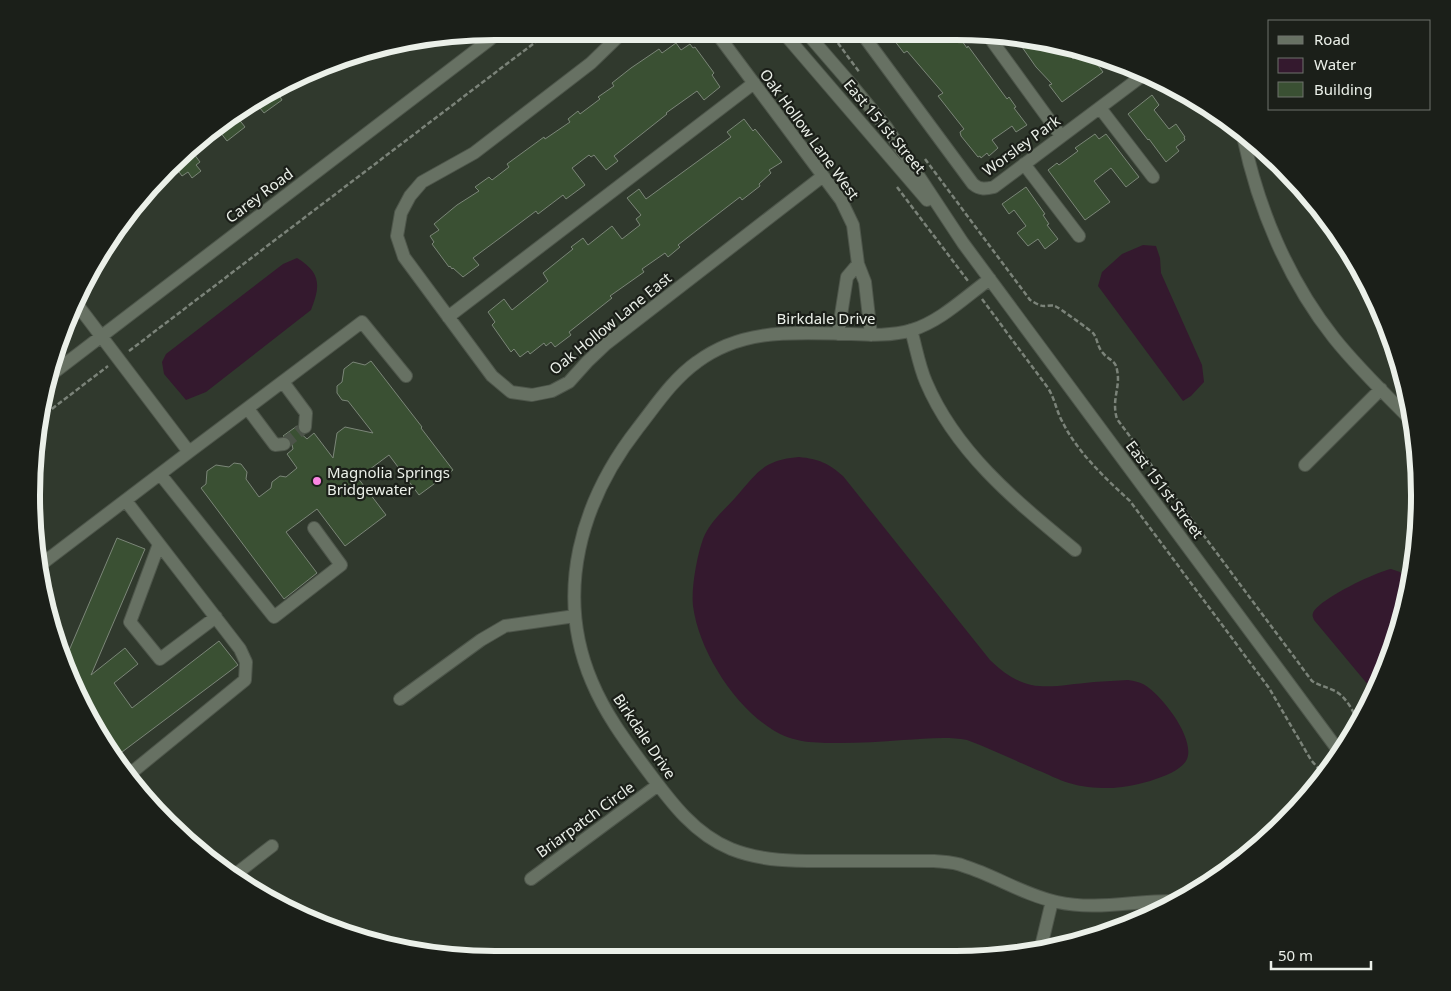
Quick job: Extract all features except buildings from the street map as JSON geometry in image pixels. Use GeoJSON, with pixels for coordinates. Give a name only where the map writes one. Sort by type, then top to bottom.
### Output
{"type":"FeatureCollection","features":[{"type":"Feature","properties":{"kind":"street"},"geometry":{"type":"LineString","coordinates":[[615,40],[592,63],[474,153],[422,182],[410,196],[401,213],[398,236],[404,257],[448,317],[754,83]]}},
{"type":"Feature","properties":{"kind":"street","name":"Oak Hollow Lane West"},"geometry":{"type":"LineString","coordinates":[[722,40],[841,200],[853,224],[858,264],[865,282],[871,335]]}},
{"type":"Feature","properties":{"kind":"street","name":"East 151st Street"},"geometry":{"type":"LineString","coordinates":[[790,40],[963,243],[1336,747]]}},
{"type":"Feature","properties":{"kind":"street","name":"East 151st Street"},"geometry":{"type":"LineString","coordinates":[[813,40],[887,128],[963,243]]}},
{"type":"Feature","properties":{"kind":"street","name":"Worsley Park"},"geometry":{"type":"LineString","coordinates":[[867,40],[973,184],[978,188],[994,187],[1138,78]]}},
{"type":"Feature","properties":{"kind":"street","name":"Carey Road"},"geometry":{"type":"LineString","coordinates":[[58,369],[487,41]]}},
{"type":"Feature","properties":{"kind":"street"},"geometry":{"type":"LineString","coordinates":[[993,42],[1061,136]]}},
{"type":"Feature","properties":{"kind":"street"},"geometry":{"type":"LineString","coordinates":[[1100,108],[1153,177]]}},
{"type":"Feature","properties":{"kind":"street"},"geometry":{"type":"LineString","coordinates":[[1245,144],[1250,170],[1265,215],[1304,296],[1333,338],[1357,366],[1403,412]]}},
{"type":"Feature","properties":{"kind":"street"},"geometry":{"type":"LineString","coordinates":[[1024,164],[1079,236]]}},
{"type":"Feature","properties":{"kind":"street","name":"Oak Hollow Lane East"},"geometry":{"type":"LineString","coordinates":[[448,317],[492,376],[512,392],[532,395],[552,391],[569,382],[606,344],[823,176]]}},
{"type":"Feature","properties":{"kind":"street"},"geometry":{"type":"LineString","coordinates":[[838,334],[847,277],[858,264]]}},
{"type":"Feature","properties":{"kind":"street","name":"Birkdale Drive"},"geometry":{"type":"LineString","coordinates":[[990,278],[932,322],[911,330],[889,335],[783,333],[762,335],[718,349],[698,361],[681,375],[613,462],[592,506],[584,528],[575,571],[574,592],[575,616],[584,659],[591,680],[620,734],[658,785],[684,816],[700,830],[730,848],[764,859],[947,862],[964,865],[1035,896],[1052,901],[1104,906],[1161,902]]}},
{"type":"Feature","properties":{"kind":"street"},"geometry":{"type":"LineString","coordinates":[[80,309],[190,452]]}},
{"type":"Feature","properties":{"kind":"street"},"geometry":{"type":"LineString","coordinates":[[45,562],[362,322],[406,376]]}},
{"type":"Feature","properties":{"kind":"street"},"geometry":{"type":"LineString","coordinates":[[911,330],[925,380],[942,414],[986,472],[1075,550]]}},
{"type":"Feature","properties":{"kind":"street"},"geometry":{"type":"LineString","coordinates":[[283,382],[306,413],[305,427]]}},
{"type":"Feature","properties":{"kind":"street"},"geometry":{"type":"LineString","coordinates":[[1305,465],[1380,389]]}},
{"type":"Feature","properties":{"kind":"street"},"geometry":{"type":"LineString","coordinates":[[248,409],[275,445],[284,444]]}},
{"type":"Feature","properties":{"kind":"street"},"geometry":{"type":"LineString","coordinates":[[160,474],[274,617],[341,565],[314,528]]}},
{"type":"Feature","properties":{"kind":"street"},"geometry":{"type":"LineString","coordinates":[[126,501],[240,648],[246,662],[245,680],[133,772]]}},
{"type":"Feature","properties":{"kind":"street"},"geometry":{"type":"LineString","coordinates":[[160,544],[130,622],[160,659],[216,618]]}},
{"type":"Feature","properties":{"kind":"street"},"geometry":{"type":"LineString","coordinates":[[400,699],[480,640],[505,626],[575,616]]}},
{"type":"Feature","properties":{"kind":"street","name":"Briarpatch Circle"},"geometry":{"type":"LineString","coordinates":[[531,878],[658,785]]}},
{"type":"Feature","properties":{"kind":"street"},"geometry":{"type":"LineString","coordinates":[[239,872],[272,846]]}},
{"type":"Feature","properties":{"kind":"street"},"geometry":{"type":"LineString","coordinates":[[1042,942],[1052,901]]}},
{"type":"Feature","properties":{"kind":"path"},"geometry":{"type":"LineString","coordinates":[[48,412],[538,40]]}},
{"type":"Feature","properties":{"kind":"path"},"geometry":{"type":"LineString","coordinates":[[836,40],[863,78]]}},
{"type":"Feature","properties":{"kind":"path"},"geometry":{"type":"LineString","coordinates":[[923,157],[1030,300],[1042,306],[1056,306],[1092,332],[1098,348],[1104,355],[1112,359],[1117,366],[1119,377],[1114,409],[1117,419],[1312,681],[1321,687],[1336,691],[1355,714]]}},
{"type":"Feature","properties":{"kind":"path"},"geometry":{"type":"LineString","coordinates":[[893,181],[1048,388],[1073,441],[1105,477],[1130,501],[1269,688],[1311,760],[1319,770]]}},
{"type":"Feature","properties":{"kind":"water"},"geometry":{"type":"Polygon","coordinates":[[[1143,245],[1156,246],[1160,258],[1161,273],[1202,365],[1204,382],[1191,396],[1183,401],[1098,286],[1102,272],[1122,254],[1143,245]]]}},
{"type":"Feature","properties":{"kind":"water"},"geometry":{"type":"Polygon","coordinates":[[[297,258],[311,269],[317,281],[316,294],[311,310],[206,392],[186,400],[164,374],[162,362],[166,354],[283,264],[297,258]]]}},
{"type":"Feature","properties":{"kind":"water"},"geometry":{"type":"Polygon","coordinates":[[[799,457],[823,462],[843,476],[990,660],[1003,671],[1027,684],[1039,686],[1128,680],[1139,682],[1149,688],[1163,701],[1177,720],[1187,741],[1187,759],[1174,771],[1151,781],[1115,788],[1088,787],[1061,780],[967,740],[943,738],[863,743],[813,742],[789,738],[759,720],[732,692],[711,659],[703,641],[693,606],[695,572],[703,539],[717,517],[762,469],[777,461],[799,457]]]}},
{"type":"Feature","properties":{"kind":"water"},"geometry":{"type":"Polygon","coordinates":[[[1391,569],[1403,575],[1387,642],[1369,686],[1314,620],[1313,614],[1317,607],[1336,594],[1391,569]]]}},
{"type":"Feature","properties":{"kind":"tunnel"},"geometry":{"type":"LineString","coordinates":[[284,444],[305,427]]}},
{"type":"Feature","properties":{"kind":"place","name":"Magnolia Springs Bridgewater"},"geometry":{"type":"Point","coordinates":[317,481]}}]}
